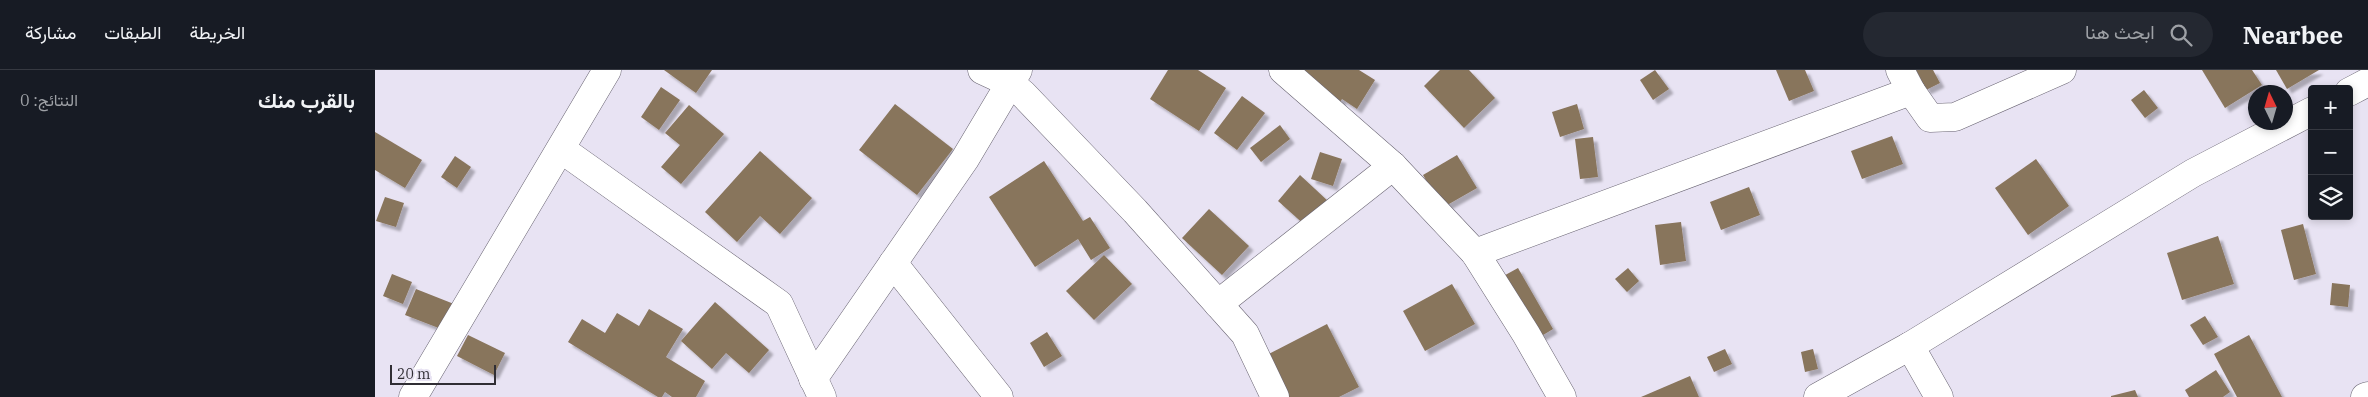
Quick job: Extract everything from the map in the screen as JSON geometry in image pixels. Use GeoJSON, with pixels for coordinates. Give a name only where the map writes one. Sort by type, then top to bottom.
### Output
{"type":"FeatureCollection","features":[{"type":"Feature","properties":{"kind":"street"},"geometry":{"type":"LineString","coordinates":[[413,397],[607,70]]}},
{"type":"Feature","properties":{"kind":"street"},"geometry":{"type":"LineString","coordinates":[[982,70],[1014,77],[1023,94],[1135,211],[1245,334],[1275,397]]}},
{"type":"Feature","properties":{"kind":"street"},"geometry":{"type":"LineString","coordinates":[[1283,70],[1393,166],[1475,253],[1526,334],[1562,397]]}},
{"type":"Feature","properties":{"kind":"street"},"geometry":{"type":"LineString","coordinates":[[1475,253],[1906,81],[1930,118],[1955,118],[2055,72]]}},
{"type":"Feature","properties":{"kind":"street"},"geometry":{"type":"LineString","coordinates":[[817,388],[893,263],[965,159],[1014,77]]}},
{"type":"Feature","properties":{"kind":"street"},"geometry":{"type":"LineString","coordinates":[[2353,90],[2368,82]]}},
{"type":"Feature","properties":{"kind":"street"},"geometry":{"type":"LineString","coordinates":[[1818,397],[1910,346],[2193,172],[2308,113]]}},
{"type":"Feature","properties":{"kind":"street"},"geometry":{"type":"LineString","coordinates":[[561,149],[779,304],[817,388]]}},
{"type":"Feature","properties":{"kind":"street"},"geometry":{"type":"LineString","coordinates":[[1218,304],[1393,166]]}},
{"type":"Feature","properties":{"kind":"street"},"geometry":{"type":"LineString","coordinates":[[893,263],[999,397]]}},
{"type":"Feature","properties":{"kind":"street"},"geometry":{"type":"LineString","coordinates":[[1910,346],[1939,397]]}},
{"type":"Feature","properties":{"kind":"building"},"geometry":{"type":"Polygon","coordinates":[[[664,70],[712,70],[696,93],[664,70]]]}},
{"type":"Feature","properties":{"kind":"building"},"geometry":{"type":"Polygon","coordinates":[[[1168,70],[1198,70],[1226,88],[1199,131],[1150,99],[1168,70]]]}},
{"type":"Feature","properties":{"kind":"building"},"geometry":{"type":"Polygon","coordinates":[[[1279,70],[1359,70],[1375,80],[1357,109],[1342,99],[1337,107],[1279,70]]]}},
{"type":"Feature","properties":{"kind":"building"},"geometry":{"type":"Polygon","coordinates":[[[1440,70],[1469,70],[1495,98],[1464,128],[1424,86],[1440,70]]]}},
{"type":"Feature","properties":{"kind":"building"},"geometry":{"type":"Polygon","coordinates":[[[1655,70],[1669,89],[1653,100],[1640,80],[1655,70]]]}},
{"type":"Feature","properties":{"kind":"building"},"geometry":{"type":"Polygon","coordinates":[[[1776,70],[1805,70],[1814,91],[1789,101],[1776,70]]]}},
{"type":"Feature","properties":{"kind":"building"},"geometry":{"type":"Polygon","coordinates":[[[1916,70],[1933,70],[1940,83],[1926,90],[1916,70]]]}},
{"type":"Feature","properties":{"kind":"building"},"geometry":{"type":"Polygon","coordinates":[[[2202,70],[2252,70],[2262,85],[2248,85],[2248,94],[2225,108],[2202,70]]]}},
{"type":"Feature","properties":{"kind":"building"},"geometry":{"type":"Polygon","coordinates":[[[2276,70],[2319,70],[2293,85],[2285,85],[2276,70]]]}},
{"type":"Feature","properties":{"kind":"building"},"geometry":{"type":"Polygon","coordinates":[[[661,87],[680,100],[659,130],[641,117],[661,87]]]}},
{"type":"Feature","properties":{"kind":"building"},"geometry":{"type":"Polygon","coordinates":[[[2144,90],[2158,108],[2145,118],[2131,100],[2144,90]]]}},
{"type":"Feature","properties":{"kind":"building"},"geometry":{"type":"Polygon","coordinates":[[[1242,96],[1265,113],[1237,150],[1214,133],[1242,96]]]}},
{"type":"Feature","properties":{"kind":"building"},"geometry":{"type":"Polygon","coordinates":[[[895,104],[953,149],[917,195],[859,150],[895,104]]]}},
{"type":"Feature","properties":{"kind":"building"},"geometry":{"type":"Polygon","coordinates":[[[1577,104],[1584,129],[1560,137],[1552,112],[1577,104]]]}},
{"type":"Feature","properties":{"kind":"building"},"geometry":{"type":"Polygon","coordinates":[[[689,105],[724,134],[681,184],[661,167],[680,145],[665,133],[689,105]]]}},
{"type":"Feature","properties":{"kind":"building"},"geometry":{"type":"Polygon","coordinates":[[[1280,125],[1290,139],[1261,162],[1250,148],[1280,125]]]}},
{"type":"Feature","properties":{"kind":"building"},"geometry":{"type":"Polygon","coordinates":[[[375,132],[422,160],[405,188],[375,170],[375,132]]]}},
{"type":"Feature","properties":{"kind":"building"},"geometry":{"type":"Polygon","coordinates":[[[1892,136],[1903,164],[1862,179],[1851,151],[1892,136]]]}},
{"type":"Feature","properties":{"kind":"building"},"geometry":{"type":"Polygon","coordinates":[[[1593,137],[1598,177],[1580,179],[1575,139],[1593,137]]]}},
{"type":"Feature","properties":{"kind":"building"},"geometry":{"type":"Polygon","coordinates":[[[760,151],[812,198],[780,234],[760,216],[737,242],[705,212],[760,151]]]}},
{"type":"Feature","properties":{"kind":"building"},"geometry":{"type":"Polygon","coordinates":[[[1320,152],[1342,159],[1333,186],[1311,179],[1320,152]]]}},
{"type":"Feature","properties":{"kind":"building"},"geometry":{"type":"Polygon","coordinates":[[[1457,155],[1477,188],[1442,208],[1423,175],[1457,155]]]}},
{"type":"Feature","properties":{"kind":"building"},"geometry":{"type":"Polygon","coordinates":[[[455,156],[471,167],[457,188],[441,177],[455,156]]]}},
{"type":"Feature","properties":{"kind":"building"},"geometry":{"type":"Polygon","coordinates":[[[2036,159],[2069,206],[2028,235],[1995,188],[2036,159]]]}},
{"type":"Feature","properties":{"kind":"building"},"geometry":{"type":"Polygon","coordinates":[[[1044,161],[1083,221],[1090,217],[1110,248],[1091,260],[1078,239],[1035,267],[989,197],[1044,161]]]}},
{"type":"Feature","properties":{"kind":"building"},"geometry":{"type":"Polygon","coordinates":[[[1300,175],[1329,202],[1307,227],[1278,201],[1300,175]]]}},
{"type":"Feature","properties":{"kind":"building"},"geometry":{"type":"Polygon","coordinates":[[[1749,187],[1760,215],[1721,230],[1710,202],[1749,187]]]}},
{"type":"Feature","properties":{"kind":"building"},"geometry":{"type":"Polygon","coordinates":[[[385,197],[404,203],[396,227],[376,221],[385,197]]]}},
{"type":"Feature","properties":{"kind":"building"},"geometry":{"type":"Polygon","coordinates":[[[1209,209],[1249,246],[1222,275],[1182,238],[1209,209]]]}},
{"type":"Feature","properties":{"kind":"building"},"geometry":{"type":"Polygon","coordinates":[[[1681,222],[1686,261],[1660,265],[1655,225],[1681,222]]]}},
{"type":"Feature","properties":{"kind":"building"},"geometry":{"type":"Polygon","coordinates":[[[2303,224],[2316,274],[2294,280],[2281,230],[2303,224]]]}},
{"type":"Feature","properties":{"kind":"building"},"geometry":{"type":"Polygon","coordinates":[[[2218,236],[2234,284],[2182,300],[2167,253],[2218,236]]]}},
{"type":"Feature","properties":{"kind":"building"},"geometry":{"type":"Polygon","coordinates":[[[1104,255],[1132,284],[1094,320],[1066,291],[1104,255]]]}},
{"type":"Feature","properties":{"kind":"building"},"geometry":{"type":"Polygon","coordinates":[[[1518,268],[1553,329],[1525,346],[1489,284],[1518,268]]]}},
{"type":"Feature","properties":{"kind":"building"},"geometry":{"type":"Polygon","coordinates":[[[1628,268],[1639,281],[1627,292],[1615,279],[1628,268]]]}},
{"type":"Feature","properties":{"kind":"building"},"geometry":{"type":"Polygon","coordinates":[[[392,274],[412,282],[403,304],[383,296],[392,274]]]}},
{"type":"Feature","properties":{"kind":"building"},"geometry":{"type":"Polygon","coordinates":[[[2332,283],[2350,285],[2348,307],[2330,305],[2332,283]]]}},
{"type":"Feature","properties":{"kind":"building"},"geometry":{"type":"Polygon","coordinates":[[[1452,284],[1475,324],[1425,351],[1403,311],[1452,284]]]}},
{"type":"Feature","properties":{"kind":"building"},"geometry":{"type":"Polygon","coordinates":[[[416,289],[459,306],[449,332],[405,315],[416,289]]]}},
{"type":"Feature","properties":{"kind":"building"},"geometry":{"type":"Polygon","coordinates":[[[715,302],[769,350],[749,373],[726,353],[712,369],[681,341],[715,302]]]}},
{"type":"Feature","properties":{"kind":"building"},"geometry":{"type":"Polygon","coordinates":[[[649,309],[683,329],[666,357],[705,381],[696,397],[672,397],[665,392],[662,397],[658,397],[568,342],[582,319],[605,333],[617,313],[639,326],[649,309]]]}},
{"type":"Feature","properties":{"kind":"building"},"geometry":{"type":"Polygon","coordinates":[[[2205,316],[2218,337],[2203,345],[2190,325],[2205,316]]]}},
{"type":"Feature","properties":{"kind":"building"},"geometry":{"type":"Polygon","coordinates":[[[1327,324],[1359,387],[1339,397],[1282,397],[1261,358],[1327,324]]]}},
{"type":"Feature","properties":{"kind":"building"},"geometry":{"type":"Polygon","coordinates":[[[1047,332],[1062,356],[1044,367],[1030,343],[1047,332]]]}},
{"type":"Feature","properties":{"kind":"building"},"geometry":{"type":"Polygon","coordinates":[[[468,335],[505,353],[494,375],[457,356],[468,335]]]}},
{"type":"Feature","properties":{"kind":"building"},"geometry":{"type":"Polygon","coordinates":[[[2249,335],[2282,397],[2237,397],[2214,354],[2249,335]]]}},
{"type":"Feature","properties":{"kind":"building"},"geometry":{"type":"Polygon","coordinates":[[[1725,349],[1732,364],[1714,372],[1707,357],[1725,349]]]}},
{"type":"Feature","properties":{"kind":"building"},"geometry":{"type":"Polygon","coordinates":[[[1813,349],[1818,369],[1805,372],[1801,352],[1813,349]]]}},
{"type":"Feature","properties":{"kind":"building"},"geometry":{"type":"Polygon","coordinates":[[[2216,370],[2230,392],[2223,397],[2189,397],[2185,390],[2216,370]]]}},
{"type":"Feature","properties":{"kind":"building"},"geometry":{"type":"Polygon","coordinates":[[[1690,376],[1699,397],[1641,397],[1690,376]]]}},
{"type":"Feature","properties":{"kind":"building"},"geometry":{"type":"Polygon","coordinates":[[[2135,390],[2138,397],[2111,397],[2111,396],[2135,390]]]}}]}
